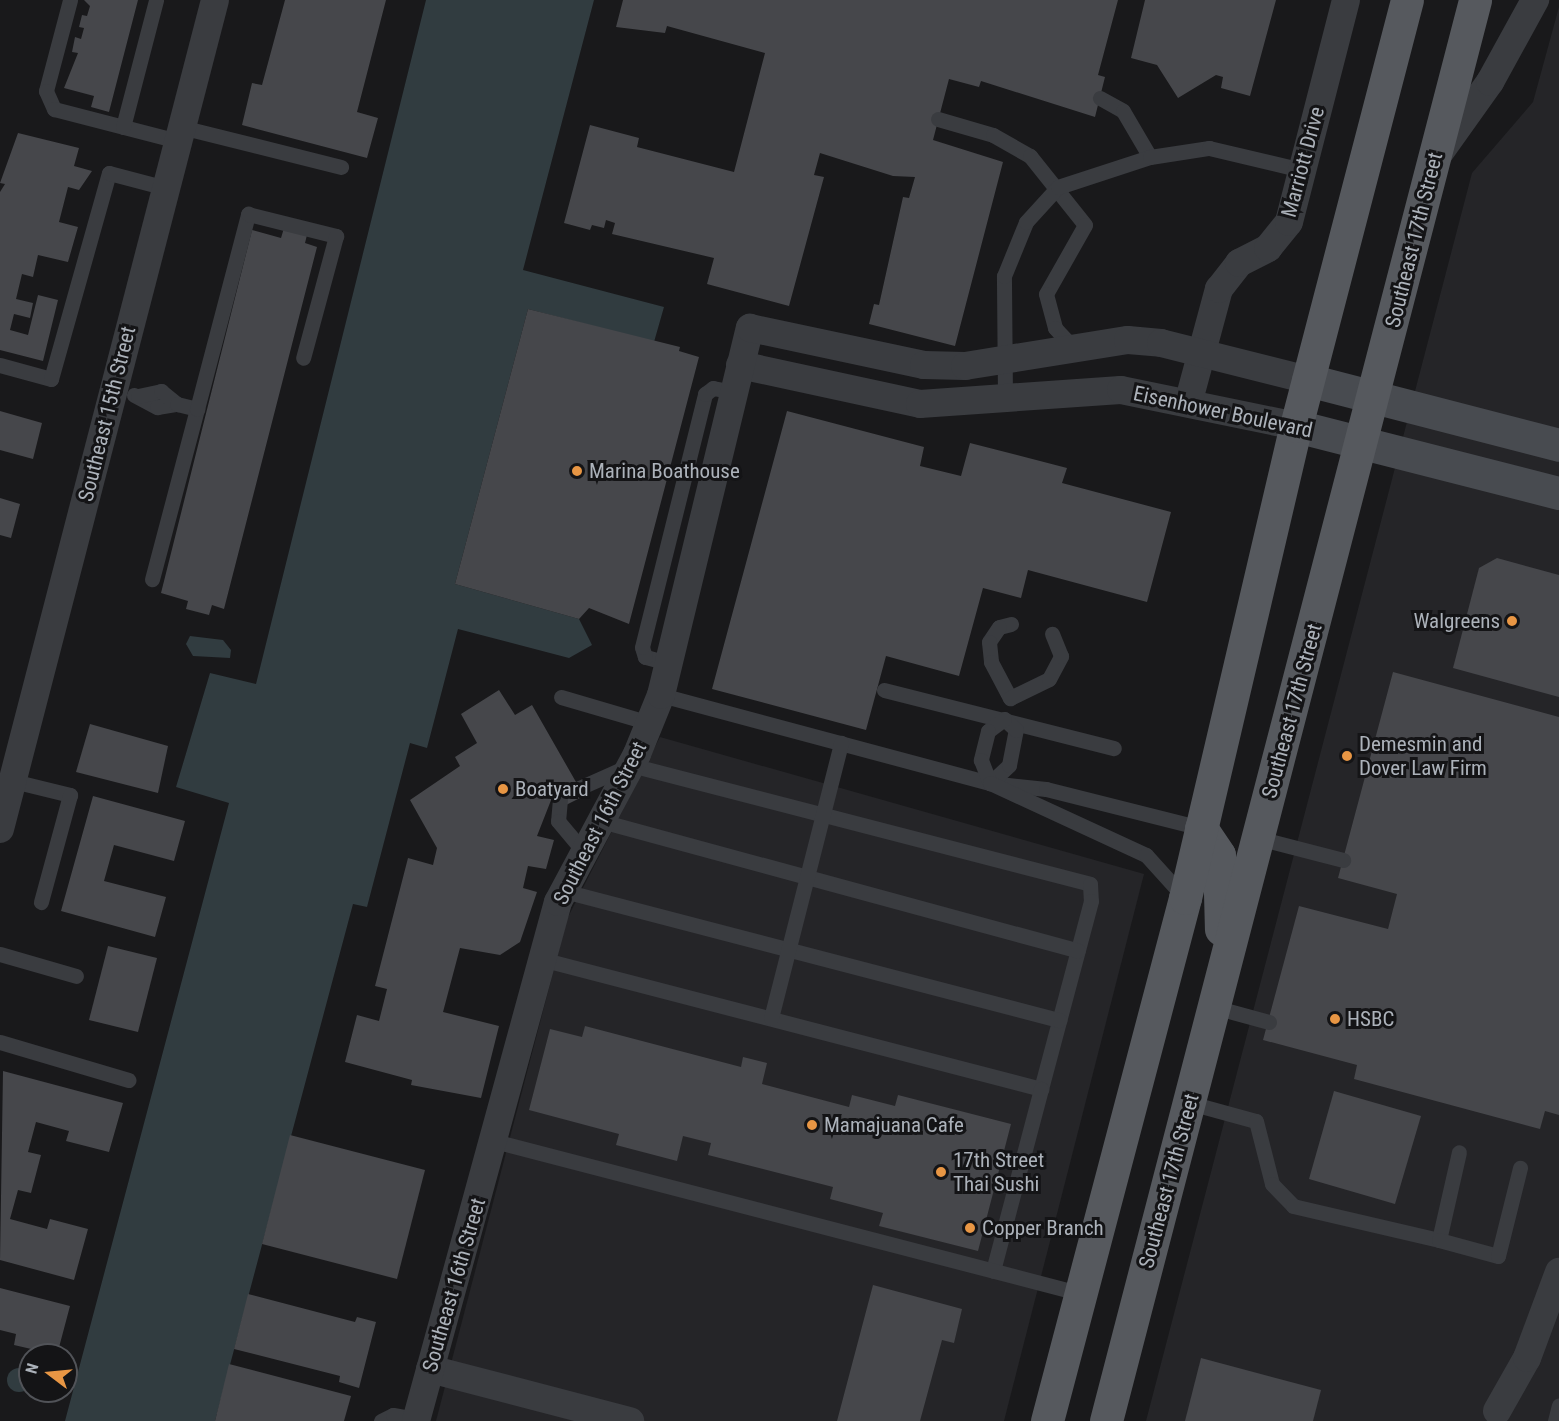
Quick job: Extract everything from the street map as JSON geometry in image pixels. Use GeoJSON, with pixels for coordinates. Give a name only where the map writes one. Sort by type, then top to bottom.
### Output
{"type":"FeatureCollection","features":[{"type":"Feature","properties":{"kind":"main road"},"geometry":{"type":"LineString","coordinates":[[1047,1421],[1185,898],[1296,426],[1407,0]]}},
{"type":"Feature","properties":{"kind":"main road","name":"Southeast 17th Street"},"geometry":{"type":"LineString","coordinates":[[1106,1421],[1475,0]]}},
{"type":"Feature","properties":{"kind":"main road"},"geometry":{"type":"LineString","coordinates":[[1202,828],[1212,839],[1223,882],[1216,999]]}},
{"type":"Feature","properties":{"kind":"street","name":"Southeast 15th Street"},"geometry":{"type":"LineString","coordinates":[[0,829],[126,393],[166,188],[214,0]]}},
{"type":"Feature","properties":{"kind":"street","name":"Marriott Drive"},"geometry":{"type":"LineString","coordinates":[[1189,400],[1219,289],[1239,263],[1268,248],[1289,222],[1346,0]]}},
{"type":"Feature","properties":{"kind":"street"},"geometry":{"type":"LineString","coordinates":[[1434,161],[1490,82],[1535,0]]}},
{"type":"Feature","properties":{"kind":"street","name":"Southeast 16th Street"},"geometry":{"type":"LineString","coordinates":[[416,1420],[494,1141],[542,958],[564,891],[631,765],[661,695],[750,328],[924,365],[1003,360]]}},
{"type":"Feature","properties":{"kind":"street"},"geometry":{"type":"LineString","coordinates":[[1003,360],[1072,346],[1128,340],[1161,343],[1200,357],[1374,395],[1559,445]]}},
{"type":"Feature","properties":{"kind":"street","name":"Eisenhower Boulevard"},"geometry":{"type":"LineString","coordinates":[[740,365],[920,404],[1121,390],[1189,400],[1559,493]]}},
{"type":"Feature","properties":{"kind":"street"},"geometry":{"type":"LineString","coordinates":[[1497,1411],[1527,1358],[1559,1272]]}},
{"type":"Feature","properties":{"kind":"street"},"geometry":{"type":"LineString","coordinates":[[430,1369],[630,1421]]}},
{"type":"Feature","properties":{"kind":"lane"},"geometry":{"type":"LineString","coordinates":[[70,0],[46,91],[54,109],[123,127],[180,134],[341,166]]}},
{"type":"Feature","properties":{"kind":"lane"},"geometry":{"type":"LineString","coordinates":[[123,127],[156,0]]}},
{"type":"Feature","properties":{"kind":"lane"},"geometry":{"type":"LineString","coordinates":[[1100,98],[1123,111],[1150,157]]}},
{"type":"Feature","properties":{"kind":"lane"},"geometry":{"type":"LineString","coordinates":[[938,119],[993,135],[1030,156],[1058,186],[1085,225],[1046,294],[1054,328],[1072,346]]}},
{"type":"Feature","properties":{"kind":"lane"},"geometry":{"type":"LineString","coordinates":[[1005,398],[1004,276],[1026,222],[1058,186],[1150,157],[1209,148],[1302,170]]}},
{"type":"Feature","properties":{"kind":"lane"},"geometry":{"type":"LineString","coordinates":[[0,365],[51,379],[109,173],[166,188]]}},
{"type":"Feature","properties":{"kind":"lane"},"geometry":{"type":"LineString","coordinates":[[152,579],[248,214],[336,236],[303,358]]}},
{"type":"Feature","properties":{"kind":"lane"},"geometry":{"type":"LineString","coordinates":[[126,393],[161,391],[177,404],[197,409]]}},
{"type":"Feature","properties":{"kind":"lane"},"geometry":{"type":"LineString","coordinates":[[1011,624],[999,627],[988,642],[991,662],[1011,698]]}},
{"type":"Feature","properties":{"kind":"lane"},"geometry":{"type":"LineString","coordinates":[[1052,634],[1061,656],[1049,679],[1011,698],[1004,719],[988,731],[981,760],[990,783],[1146,855],[1185,898]]}},
{"type":"Feature","properties":{"kind":"lane"},"geometry":{"type":"LineString","coordinates":[[884,690],[1114,748]]}},
{"type":"Feature","properties":{"kind":"lane"},"geometry":{"type":"LineString","coordinates":[[661,695],[990,783],[1046,789],[1202,828]]}},
{"type":"Feature","properties":{"kind":"lane"},"geometry":{"type":"LineString","coordinates":[[561,697],[650,723]]}},
{"type":"Feature","properties":{"kind":"lane"},"geometry":{"type":"LineString","coordinates":[[990,783],[1009,765],[1017,730],[1004,719]]}},
{"type":"Feature","properties":{"kind":"lane"},"geometry":{"type":"LineString","coordinates":[[771,1018],[826,813],[841,743]]}},
{"type":"Feature","properties":{"kind":"lane"},"geometry":{"type":"LineString","coordinates":[[579,788],[631,765],[826,813],[1090,884],[1091,901],[993,1271]]}},
{"type":"Feature","properties":{"kind":"lane"},"geometry":{"type":"LineString","coordinates":[[13,781],[70,795],[41,902]]}},
{"type":"Feature","properties":{"kind":"lane"},"geometry":{"type":"LineString","coordinates":[[560,799],[558,821],[584,852]]}},
{"type":"Feature","properties":{"kind":"lane"},"geometry":{"type":"LineString","coordinates":[[601,821],[1078,951]]}},
{"type":"Feature","properties":{"kind":"lane"},"geometry":{"type":"LineString","coordinates":[[1258,838],[1343,860]]}},
{"type":"Feature","properties":{"kind":"lane"},"geometry":{"type":"LineString","coordinates":[[564,891],[1059,1020]]}},
{"type":"Feature","properties":{"kind":"lane"},"geometry":{"type":"LineString","coordinates":[[0,954],[76,976]]}},
{"type":"Feature","properties":{"kind":"lane"},"geometry":{"type":"LineString","coordinates":[[542,958],[1041,1089]]}},
{"type":"Feature","properties":{"kind":"lane"},"geometry":{"type":"LineString","coordinates":[[1216,999],[1269,1022]]}},
{"type":"Feature","properties":{"kind":"lane"},"geometry":{"type":"LineString","coordinates":[[0,1042],[128,1080]]}},
{"type":"Feature","properties":{"kind":"lane"},"geometry":{"type":"LineString","coordinates":[[1190,1103],[1256,1121],[1272,1184],[1293,1206],[1498,1256],[1520,1168]]}},
{"type":"Feature","properties":{"kind":"lane"},"geometry":{"type":"LineString","coordinates":[[494,1141],[1079,1293]]}},
{"type":"Feature","properties":{"kind":"lane"},"geometry":{"type":"LineString","coordinates":[[1439,1240],[1459,1152]]}},
{"type":"Feature","properties":{"kind":"lane"},"geometry":{"type":"LineString","coordinates":[[1555,1421],[1559,1405]]}},
{"type":"Feature","properties":{"kind":"lane"},"geometry":{"type":"LineString","coordinates":[[381,1421],[393,1415],[416,1420]]}},
{"type":"Feature","properties":{"kind":"shaded area"},"geometry":{"type":"Polygon","coordinates":[[[426,0],[594,0],[523,270],[664,307],[654,342],[528,309],[455,584],[579,619],[592,645],[569,658],[458,629],[427,748],[410,743],[367,907],[353,904],[215,1421],[65,1421],[70,1403],[78,1403],[78,1372],[229,803],[176,787],[210,673],[256,684],[426,0]]]}},
{"type":"Feature","properties":{"kind":"shaded area"},"geometry":{"type":"Polygon","coordinates":[[[1559,7],[1559,1421],[1146,1421],[1472,173],[1533,102],[1559,7]]]}},
{"type":"Feature","properties":{"kind":"shaded area"},"geometry":{"type":"Polygon","coordinates":[[[190,636],[223,640],[231,650],[230,658],[193,656],[186,644],[190,636]]]}},
{"type":"Feature","properties":{"kind":"shaded area"},"geometry":{"type":"Polygon","coordinates":[[[660,737],[1144,874],[1004,1421],[436,1421],[567,919],[660,737]]]}},
{"type":"Feature","properties":{"kind":"shaded area"},"geometry":{"type":"Polygon","coordinates":[[[18,1368],[18,1392],[8,1385],[7,1380],[8,1375],[18,1368]]]}},
{"type":"Feature","properties":{"kind":"building"},"geometry":{"type":"Polygon","coordinates":[[[84,0],[138,0],[109,112],[91,107],[94,96],[64,88],[78,53],[72,52],[75,37],[81,39],[84,28],[79,27],[82,15],[87,16],[90,6],[84,0]]]}},
{"type":"Feature","properties":{"kind":"building"},"geometry":{"type":"Polygon","coordinates":[[[285,0],[386,0],[357,112],[378,118],[367,158],[242,125],[252,83],[262,85],[285,0]]]}},
{"type":"Feature","properties":{"kind":"building"},"geometry":{"type":"Polygon","coordinates":[[[623,0],[1118,0],[1098,75],[1105,77],[1095,117],[981,81],[979,87],[949,79],[933,140],[1003,162],[955,346],[869,324],[874,304],[879,305],[903,197],[909,198],[915,177],[893,176],[820,153],[814,175],[824,177],[789,306],[707,284],[714,258],[612,234],[615,223],[606,220],[604,228],[592,225],[590,230],[564,223],[590,125],[639,138],[637,147],[734,172],[765,53],[667,26],[665,33],[616,27],[623,0]]]}},
{"type":"Feature","properties":{"kind":"building"},"geometry":{"type":"Polygon","coordinates":[[[1145,0],[1276,0],[1250,96],[1221,88],[1223,77],[1216,75],[1178,98],[1157,65],[1131,58],[1145,0]]]}},
{"type":"Feature","properties":{"kind":"building"},"geometry":{"type":"Polygon","coordinates":[[[18,133],[79,148],[74,166],[92,171],[79,190],[68,187],[59,222],[78,227],[68,262],[38,255],[33,277],[22,274],[16,299],[33,303],[30,318],[14,314],[10,330],[28,335],[38,295],[58,300],[43,361],[0,350],[0,192],[5,184],[0,183],[18,133]]]}},
{"type":"Feature","properties":{"kind":"building"},"geometry":{"type":"Polygon","coordinates":[[[284,228],[307,235],[305,243],[317,247],[224,609],[212,605],[209,615],[186,609],[188,601],[161,593],[252,230],[281,238],[284,228]]]}},
{"type":"Feature","properties":{"kind":"building","name":"Marina Boathouse"},"geometry":{"type":"Polygon","coordinates":[[[528,309],[680,347],[679,351],[699,357],[629,624],[589,608],[579,619],[455,584],[528,309]]]}},
{"type":"Feature","properties":{"kind":"building"},"geometry":{"type":"Polygon","coordinates":[[[0,411],[42,423],[33,459],[0,450],[0,411]]]}},
{"type":"Feature","properties":{"kind":"building"},"geometry":{"type":"Polygon","coordinates":[[[787,411],[924,447],[920,466],[961,476],[970,443],[1067,468],[1062,483],[1171,512],[1147,602],[1028,570],[1021,598],[983,588],[959,676],[886,656],[866,730],[712,689],[787,411]]]}},
{"type":"Feature","properties":{"kind":"building"},"geometry":{"type":"Polygon","coordinates":[[[0,498],[20,504],[11,538],[0,535],[0,498]]]}},
{"type":"Feature","properties":{"kind":"building","name":"Walgreens"},"geometry":{"type":"Polygon","coordinates":[[[1497,558],[1559,575],[1559,697],[1453,668],[1479,568],[1497,558]]]}},
{"type":"Feature","properties":{"kind":"building"},"geometry":{"type":"Polygon","coordinates":[[[1393,672],[1559,717],[1559,1115],[1545,1111],[1540,1129],[1354,1079],[1357,1065],[1263,1040],[1299,906],[1388,929],[1397,894],[1338,878],[1393,672]]]}},
{"type":"Feature","properties":{"kind":"building"},"geometry":{"type":"Polygon","coordinates":[[[499,690],[515,715],[532,705],[584,796],[564,806],[555,790],[537,836],[554,840],[546,869],[528,866],[523,888],[537,892],[520,942],[500,955],[460,948],[443,1012],[499,1026],[481,1098],[411,1085],[412,1080],[345,1062],[357,1015],[379,1021],[387,989],[375,986],[408,858],[433,865],[437,848],[410,800],[460,766],[455,757],[477,743],[461,714],[499,690]]]}},
{"type":"Feature","properties":{"kind":"building"},"geometry":{"type":"Polygon","coordinates":[[[90,724],[168,746],[158,793],[76,772],[90,724]]]}},
{"type":"Feature","properties":{"kind":"building"},"geometry":{"type":"Polygon","coordinates":[[[93,796],[185,821],[174,861],[114,845],[104,881],[166,897],[155,937],[61,911],[93,796]]]}},
{"type":"Feature","properties":{"kind":"building"},"geometry":{"type":"Polygon","coordinates":[[[108,946],[157,958],[138,1032],[89,1020],[108,946]]]}},
{"type":"Feature","properties":{"kind":"building"},"geometry":{"type":"Polygon","coordinates":[[[585,1026],[741,1067],[743,1057],[767,1063],[762,1084],[849,1107],[852,1095],[895,1106],[898,1095],[1011,1124],[978,1251],[879,1226],[883,1213],[830,1199],[833,1187],[708,1155],[711,1143],[683,1136],[677,1161],[616,1145],[619,1134],[529,1110],[550,1029],[582,1037],[585,1026]]]}},
{"type":"Feature","properties":{"kind":"building"},"geometry":{"type":"Polygon","coordinates":[[[3,1071],[123,1103],[109,1152],[66,1141],[69,1131],[36,1122],[28,1152],[41,1155],[31,1193],[18,1190],[10,1219],[47,1229],[50,1219],[88,1229],[74,1280],[0,1260],[3,1071]]]}},
{"type":"Feature","properties":{"kind":"building"},"geometry":{"type":"Polygon","coordinates":[[[1334,1091],[1421,1116],[1395,1204],[1309,1179],[1334,1091]]]}},
{"type":"Feature","properties":{"kind":"building"},"geometry":{"type":"Polygon","coordinates":[[[290,1135],[425,1170],[397,1279],[262,1244],[290,1135]]]}},
{"type":"Feature","properties":{"kind":"building"},"geometry":{"type":"Polygon","coordinates":[[[873,1285],[962,1309],[954,1343],[942,1340],[920,1421],[837,1421],[873,1285]]]}},
{"type":"Feature","properties":{"kind":"building"},"geometry":{"type":"Polygon","coordinates":[[[0,1288],[70,1306],[60,1343],[18,1343],[18,1346],[14,1345],[16,1334],[0,1330],[0,1288]]]}},
{"type":"Feature","properties":{"kind":"building"},"geometry":{"type":"Polygon","coordinates":[[[248,1294],[355,1322],[357,1317],[376,1322],[359,1388],[339,1382],[340,1376],[234,1349],[248,1294]]]}},
{"type":"Feature","properties":{"kind":"building"},"geometry":{"type":"Polygon","coordinates":[[[1201,1358],[1321,1390],[1313,1421],[1185,1421],[1201,1358]]]}},
{"type":"Feature","properties":{"kind":"building"},"geometry":{"type":"Polygon","coordinates":[[[229,1364],[351,1396],[344,1421],[215,1421],[229,1364]]]}},
{"type":"Feature","properties":{"kind":"place","name":"Marina Boathouse"},"geometry":{"type":"Point","coordinates":[577,471]}},
{"type":"Feature","properties":{"kind":"place","name":"Walgreens"},"geometry":{"type":"Point","coordinates":[1512,621]}},
{"type":"Feature","properties":{"kind":"place","name":"Demesmin and Dover Law Firm"},"geometry":{"type":"Point","coordinates":[1347,756]}},
{"type":"Feature","properties":{"kind":"place","name":"Boatyard"},"geometry":{"type":"Point","coordinates":[503,789]}},
{"type":"Feature","properties":{"kind":"place","name":"HSBC"},"geometry":{"type":"Point","coordinates":[1335,1019]}},
{"type":"Feature","properties":{"kind":"place","name":"Mamajuana Cafe"},"geometry":{"type":"Point","coordinates":[812,1125]}},
{"type":"Feature","properties":{"kind":"place","name":"17th Street Thai Sushi"},"geometry":{"type":"Point","coordinates":[941,1172]}},
{"type":"Feature","properties":{"kind":"place","name":"Copper Branch"},"geometry":{"type":"Point","coordinates":[970,1228]}}]}
